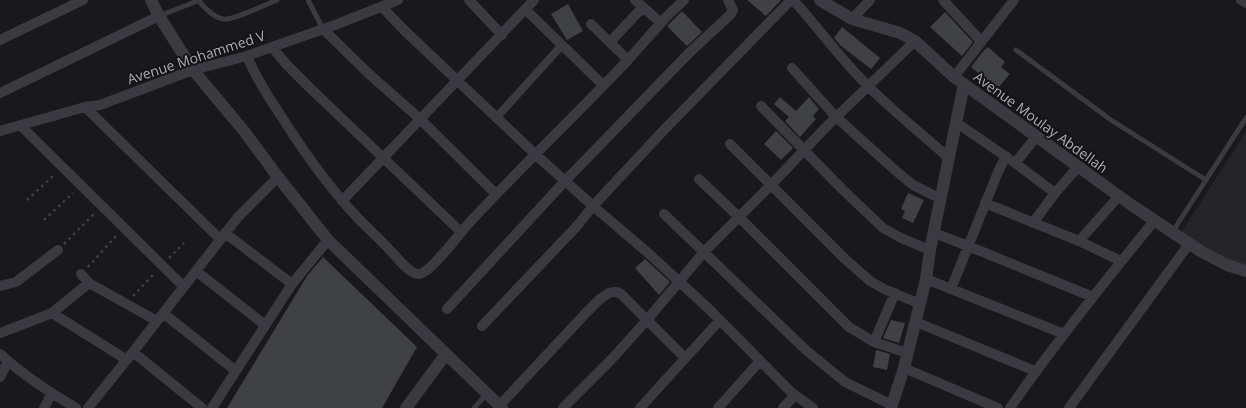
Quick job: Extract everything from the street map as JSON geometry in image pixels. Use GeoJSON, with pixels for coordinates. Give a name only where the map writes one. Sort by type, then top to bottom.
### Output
{"type":"FeatureCollection","features":[{"type":"Feature","properties":{"kind":"street"},"geometry":{"type":"LineString","coordinates":[[0,40],[83,0]]}},
{"type":"Feature","properties":{"kind":"street"},"geometry":{"type":"LineString","coordinates":[[151,0],[193,70],[244,131],[328,240],[500,407],[585,314],[609,293],[617,292],[620,294],[685,358]]}},
{"type":"Feature","properties":{"kind":"street","name":"Avenue Mohammed V"},"geometry":{"type":"LineString","coordinates":[[0,131],[85,107],[100,105],[193,70],[247,56],[398,0]]}},
{"type":"Feature","properties":{"kind":"street"},"geometry":{"type":"LineString","coordinates":[[469,0],[502,34]]}},
{"type":"Feature","properties":{"kind":"street"},"geometry":{"type":"LineString","coordinates":[[342,201],[534,0]]}},
{"type":"Feature","properties":{"kind":"street"},"geometry":{"type":"LineString","coordinates":[[247,56],[268,96],[326,182],[406,267],[414,274],[418,274],[424,273],[429,269],[460,232],[496,194],[628,60],[684,0]]}},
{"type":"Feature","properties":{"kind":"street"},"geometry":{"type":"LineString","coordinates":[[447,309],[564,181],[731,14],[733,10],[728,0]]}},
{"type":"Feature","properties":{"kind":"street"},"geometry":{"type":"LineString","coordinates":[[482,326],[577,226],[593,206],[662,132],[792,0],[868,86],[949,158]]}},
{"type":"Feature","properties":{"kind":"street","name":"Avenue Moulay Abdellah"},"geometry":{"type":"LineString","coordinates":[[820,0],[852,19],[900,33],[915,41],[959,80],[1119,196],[1202,252],[1227,265],[1246,271]]}},
{"type":"Feature","properties":{"kind":"street"},"geometry":{"type":"LineString","coordinates":[[852,19],[870,0]]}},
{"type":"Feature","properties":{"kind":"street"},"geometry":{"type":"LineString","coordinates":[[943,0],[982,42]]}},
{"type":"Feature","properties":{"kind":"street"},"geometry":{"type":"LineString","coordinates":[[664,214],[814,357],[845,382],[892,407],[904,368],[926,279],[930,250],[957,123],[959,80],[982,42],[1013,0]]}},
{"type":"Feature","properties":{"kind":"street"},"geometry":{"type":"LineString","coordinates":[[1241,0],[1246,3]]}},
{"type":"Feature","properties":{"kind":"street"},"geometry":{"type":"LineString","coordinates":[[610,42],[639,4],[661,23]]}},
{"type":"Feature","properties":{"kind":"street"},"geometry":{"type":"LineString","coordinates":[[382,7],[496,118],[564,181],[648,252],[760,361],[813,408]]}},
{"type":"Feature","properties":{"kind":"street"},"geometry":{"type":"LineString","coordinates":[[526,9],[603,84]]}},
{"type":"Feature","properties":{"kind":"street"},"geometry":{"type":"LineString","coordinates":[[0,93],[159,16]]}},
{"type":"Feature","properties":{"kind":"street"},"geometry":{"type":"LineString","coordinates":[[591,24],[628,60]]}},
{"type":"Feature","properties":{"kind":"street"},"geometry":{"type":"LineString","coordinates":[[323,29],[368,73],[420,119],[496,194]]}},
{"type":"Feature","properties":{"kind":"street"},"geometry":{"type":"LineString","coordinates":[[563,408],[610,361],[704,252],[836,117],[915,41]]}},
{"type":"Feature","properties":{"kind":"street"},"geometry":{"type":"LineString","coordinates":[[496,118],[562,45]]}},
{"type":"Feature","properties":{"kind":"street"},"geometry":{"type":"LineString","coordinates":[[272,46],[286,64],[310,88],[460,232]]}},
{"type":"Feature","properties":{"kind":"street"},"geometry":{"type":"LineString","coordinates":[[792,68],[836,117],[913,185],[941,199]]}},
{"type":"Feature","properties":{"kind":"street"},"geometry":{"type":"LineString","coordinates":[[761,106],[883,228],[930,250]]}},
{"type":"Feature","properties":{"kind":"street"},"geometry":{"type":"LineString","coordinates":[[85,107],[223,236],[292,284]]}},
{"type":"Feature","properties":{"kind":"street"},"geometry":{"type":"LineString","coordinates":[[957,123],[1056,193]]}},
{"type":"Feature","properties":{"kind":"street"},"geometry":{"type":"LineString","coordinates":[[21,126],[184,286]]}},
{"type":"Feature","properties":{"kind":"street"},"geometry":{"type":"LineString","coordinates":[[1015,163],[1037,136]]}},
{"type":"Feature","properties":{"kind":"street"},"geometry":{"type":"LineString","coordinates":[[730,144],[844,258],[870,281],[920,304]]}},
{"type":"Feature","properties":{"kind":"street"},"geometry":{"type":"LineString","coordinates":[[951,289],[1006,156]]}},
{"type":"Feature","properties":{"kind":"street"},"geometry":{"type":"LineString","coordinates":[[1033,223],[1078,167]]}},
{"type":"Feature","properties":{"kind":"street"},"geometry":{"type":"LineString","coordinates":[[88,408],[238,217],[278,177]]}},
{"type":"Feature","properties":{"kind":"street"},"geometry":{"type":"LineString","coordinates":[[699,179],[849,327],[874,342],[907,353]]}},
{"type":"Feature","properties":{"kind":"street"},"geometry":{"type":"LineString","coordinates":[[1079,241],[1119,196]]}},
{"type":"Feature","properties":{"kind":"street"},"geometry":{"type":"LineString","coordinates":[[985,203],[1079,241],[1121,262]]}},
{"type":"Feature","properties":{"kind":"street"},"geometry":{"type":"LineString","coordinates":[[1010,408],[1035,371],[1155,220]]}},
{"type":"Feature","properties":{"kind":"street"},"geometry":{"type":"LineString","coordinates":[[934,234],[1093,297]]}},
{"type":"Feature","properties":{"kind":"street"},"geometry":{"type":"LineString","coordinates":[[212,408],[292,284],[328,240]]}},
{"type":"Feature","properties":{"kind":"street"},"geometry":{"type":"LineString","coordinates":[[1069,408],[1189,244]]}},
{"type":"Feature","properties":{"kind":"street"},"geometry":{"type":"LineString","coordinates":[[0,286],[16,282],[58,250]]}},
{"type":"Feature","properties":{"kind":"street"},"geometry":{"type":"LineString","coordinates":[[196,271],[265,326]]}},
{"type":"Feature","properties":{"kind":"street"},"geometry":{"type":"LineString","coordinates":[[81,274],[89,283],[160,317],[236,370]]}},
{"type":"Feature","properties":{"kind":"street"},"geometry":{"type":"LineString","coordinates":[[926,279],[1064,334]]}},
{"type":"Feature","properties":{"kind":"street"},"geometry":{"type":"LineString","coordinates":[[0,333],[52,314],[89,283]]}},
{"type":"Feature","properties":{"kind":"street"},"geometry":{"type":"LineString","coordinates":[[874,342],[895,293]]}},
{"type":"Feature","properties":{"kind":"street"},"geometry":{"type":"LineString","coordinates":[[52,314],[130,356],[202,408]]}},
{"type":"Feature","properties":{"kind":"street"},"geometry":{"type":"LineString","coordinates":[[640,408],[720,320]]}},
{"type":"Feature","properties":{"kind":"street"},"geometry":{"type":"LineString","coordinates":[[916,322],[1035,371]]}},
{"type":"Feature","properties":{"kind":"street"},"geometry":{"type":"LineString","coordinates":[[0,354],[28,377],[76,408]]}},
{"type":"Feature","properties":{"kind":"street"},"geometry":{"type":"LineString","coordinates":[[406,408],[446,354]]}},
{"type":"Feature","properties":{"kind":"street"},"geometry":{"type":"LineString","coordinates":[[1,373],[8,361]]}},
{"type":"Feature","properties":{"kind":"street"},"geometry":{"type":"LineString","coordinates":[[718,408],[760,361]]}},
{"type":"Feature","properties":{"kind":"street"},"geometry":{"type":"LineString","coordinates":[[904,368],[998,408]]}},
{"type":"Feature","properties":{"kind":"street"},"geometry":{"type":"LineString","coordinates":[[44,408],[52,393]]}},
{"type":"Feature","properties":{"kind":"street"},"geometry":{"type":"LineString","coordinates":[[783,408],[795,394]]}},
{"type":"Feature","properties":{"kind":"lane"},"geometry":{"type":"LineString","coordinates":[[159,16],[199,0],[210,12],[224,20],[234,18],[277,0]]}},
{"type":"Feature","properties":{"kind":"lane"},"geometry":{"type":"LineString","coordinates":[[308,0],[323,29]]}},
{"type":"Feature","properties":{"kind":"lane"},"geometry":{"type":"LineString","coordinates":[[1016,50],[1111,120],[1206,180]]}},
{"type":"Feature","properties":{"kind":"lane"},"geometry":{"type":"LineString","coordinates":[[1172,232],[1246,118]]}},
{"type":"Feature","properties":{"kind":"lane"},"geometry":{"type":"LineString","coordinates":[[474,408],[487,394]]}},
{"type":"Feature","properties":{"kind":"path"},"geometry":{"type":"LineString","coordinates":[[27,200],[63,167]]}},
{"type":"Feature","properties":{"kind":"path"},"geometry":{"type":"LineString","coordinates":[[44,220],[82,186]]}},
{"type":"Feature","properties":{"kind":"path"},"geometry":{"type":"LineString","coordinates":[[58,250],[102,206]]}},
{"type":"Feature","properties":{"kind":"path"},"geometry":{"type":"LineString","coordinates":[[81,274],[124,227]]}},
{"type":"Feature","properties":{"kind":"shaded area"},"geometry":{"type":"Polygon","coordinates":[[[1246,132],[1246,269],[1180,234],[1246,132]]]}},
{"type":"Feature","properties":{"kind":"building"},"geometry":{"type":"Polygon","coordinates":[[[747,0],[781,0],[766,16],[747,0]]]}},
{"type":"Feature","properties":{"kind":"building"},"geometry":{"type":"Polygon","coordinates":[[[568,4],[583,31],[567,40],[551,14],[568,4]]]}},
{"type":"Feature","properties":{"kind":"building"},"geometry":{"type":"Polygon","coordinates":[[[682,11],[702,32],[687,46],[667,26],[682,11]]]}},
{"type":"Feature","properties":{"kind":"building"},"geometry":{"type":"Polygon","coordinates":[[[945,12],[973,42],[962,56],[930,27],[945,12]]]}},
{"type":"Feature","properties":{"kind":"building"},"geometry":{"type":"Polygon","coordinates":[[[842,27],[880,58],[871,69],[841,46],[834,38],[842,27]]]}},
{"type":"Feature","properties":{"kind":"building"},"geometry":{"type":"Polygon","coordinates":[[[988,47],[1005,62],[1001,67],[1010,74],[997,89],[971,67],[988,47]]]}},
{"type":"Feature","properties":{"kind":"building"},"geometry":{"type":"Polygon","coordinates":[[[780,97],[796,111],[809,97],[819,109],[813,116],[816,119],[800,137],[785,121],[789,117],[774,104],[780,97]]]}},
{"type":"Feature","properties":{"kind":"building"},"geometry":{"type":"Polygon","coordinates":[[[776,131],[793,148],[781,160],[764,144],[776,131]]]}},
{"type":"Feature","properties":{"kind":"building"},"geometry":{"type":"Polygon","coordinates":[[[908,193],[924,200],[913,223],[902,218],[905,211],[901,209],[908,193]]]}},
{"type":"Feature","properties":{"kind":"building"},"geometry":{"type":"Polygon","coordinates":[[[323,257],[417,347],[382,408],[227,408],[307,276],[323,257]]]}},
{"type":"Feature","properties":{"kind":"building"},"geometry":{"type":"Polygon","coordinates":[[[645,259],[670,282],[659,295],[635,268],[645,259]]]}},
{"type":"Feature","properties":{"kind":"building"},"geometry":{"type":"Polygon","coordinates":[[[891,320],[905,323],[899,343],[883,338],[891,320]]]}},
{"type":"Feature","properties":{"kind":"building"},"geometry":{"type":"Polygon","coordinates":[[[876,350],[890,354],[887,370],[873,367],[876,350]]]}}]}
